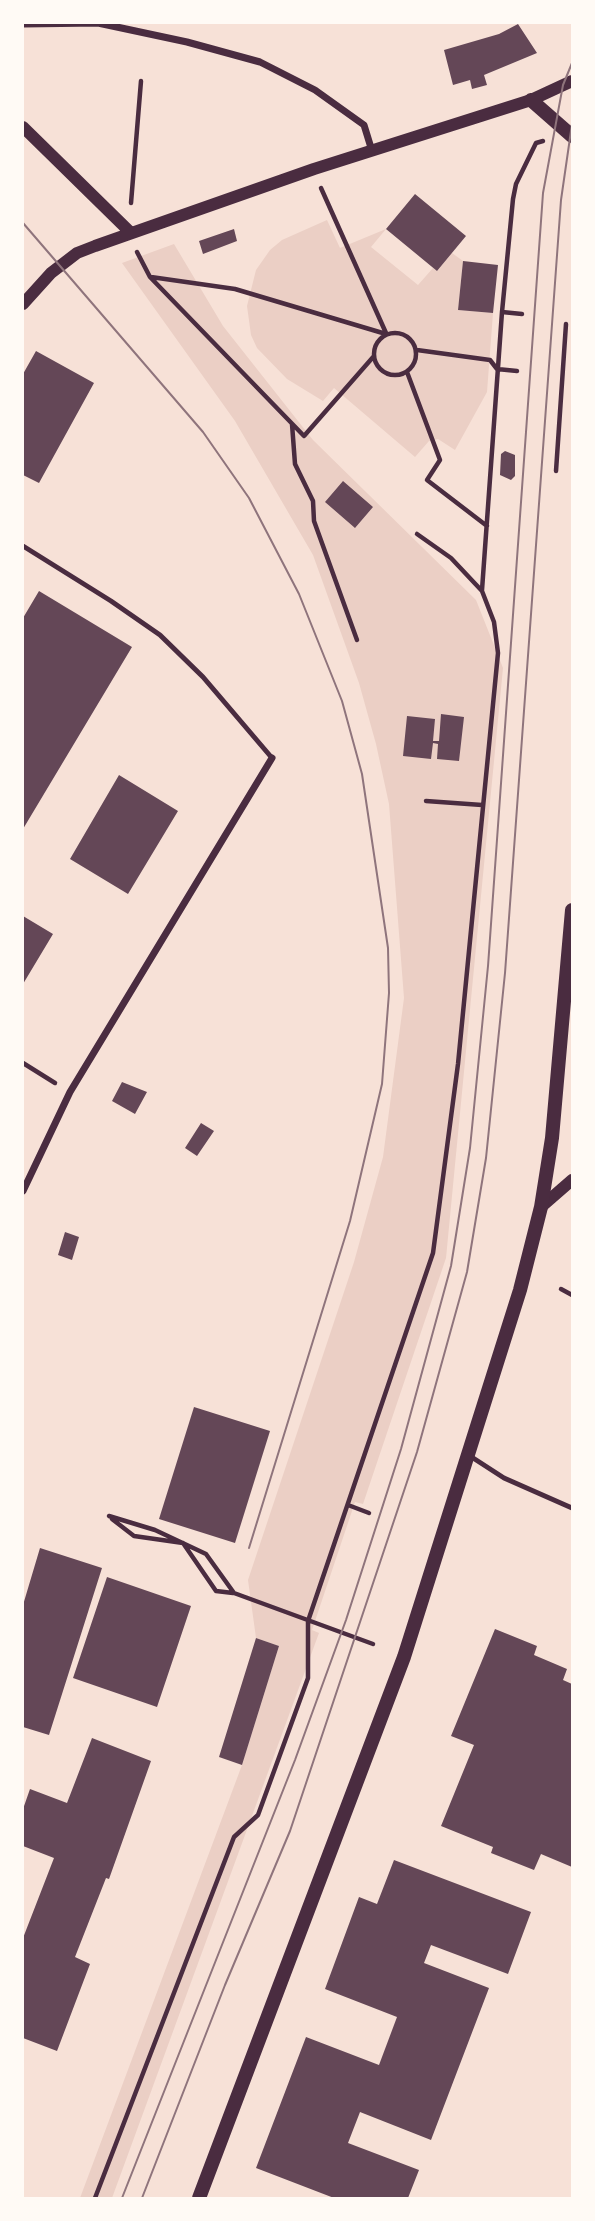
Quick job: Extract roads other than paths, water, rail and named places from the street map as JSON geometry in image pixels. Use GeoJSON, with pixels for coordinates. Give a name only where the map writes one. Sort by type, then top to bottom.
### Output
{"type":"FeatureCollection","features":[{"type":"Feature","properties":{"kind":"main road"},"geometry":{"type":"LineString","coordinates":[[531,100],[571,135]]}},
{"type":"Feature","properties":{"kind":"main road"},"geometry":{"type":"LineString","coordinates":[[199,2198],[404,1657],[470,1456],[520,1290],[541,1207],[568,1024],[572,910]]}},
{"type":"Feature","properties":{"kind":"street"},"geometry":{"type":"LineString","coordinates":[[23,24],[98,23],[187,41],[261,62],[315,90],[364,125],[372,151]]}},
{"type":"Feature","properties":{"kind":"street"},"geometry":{"type":"LineString","coordinates":[[23,304],[51,272],[77,253],[314,169],[531,100],[572,81]]}},
{"type":"Feature","properties":{"kind":"street"},"geometry":{"type":"LineString","coordinates":[[23,127],[130,232]]}},
{"type":"Feature","properties":{"kind":"street"},"geometry":{"type":"LineString","coordinates":[[23,1191],[70,1092],[272,758]]}},
{"type":"Feature","properties":{"kind":"street"},"geometry":{"type":"LineString","coordinates":[[541,1207],[572,1180]]}},
{"type":"Feature","properties":{"kind":"lane"},"geometry":{"type":"LineString","coordinates":[[23,546],[160,635],[203,677],[272,758]]}},
{"type":"Feature","properties":{"kind":"lane"},"geometry":{"type":"LineString","coordinates":[[470,1456],[504,1478],[572,1508]]}},
{"type":"Feature","properties":{"kind":"tram line"},"geometry":{"type":"LineString","coordinates":[[122,2198],[295,1760],[346,1620],[401,1449],[451,1266],[470,1148],[488,966],[543,193],[563,85],[572,63]]}},
{"type":"Feature","properties":{"kind":"tram line"},"geometry":{"type":"LineString","coordinates":[[142,2198],[225,1985],[290,1831],[417,1452],[467,1272],[486,1158],[505,973],[561,200],[572,124]]}},
{"type":"Feature","properties":{"kind":"tram line"},"geometry":{"type":"LineString","coordinates":[[23,223],[203,432],[249,498],[299,594],[342,701],[362,774],[388,948],[389,993],[382,1084],[350,1221],[249,1548]]}}]}
